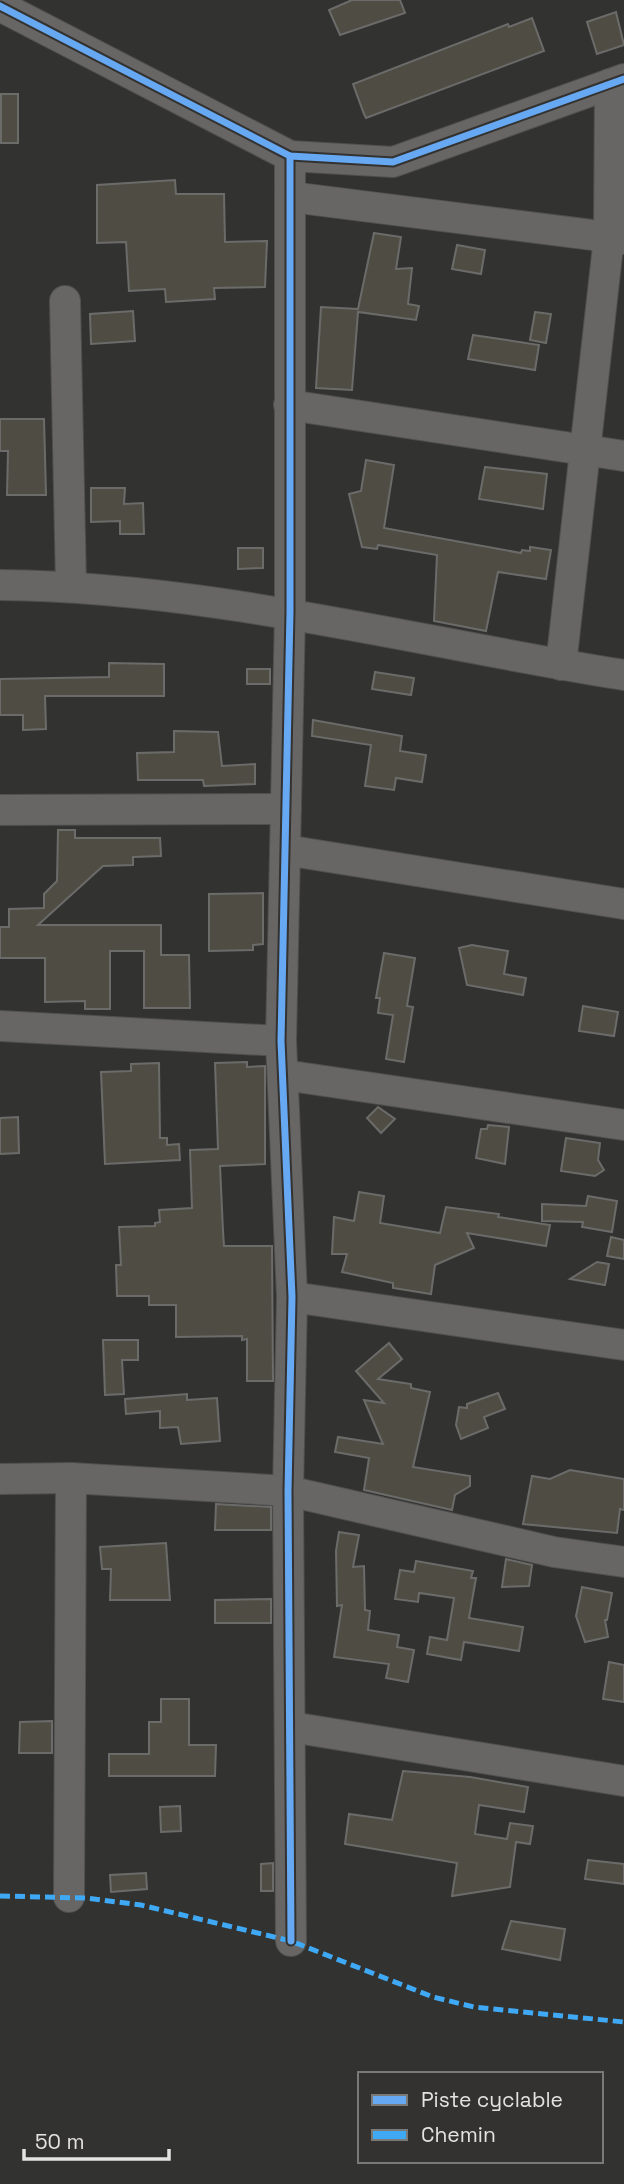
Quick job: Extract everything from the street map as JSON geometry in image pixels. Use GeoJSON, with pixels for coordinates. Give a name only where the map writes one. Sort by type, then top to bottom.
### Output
{"type":"FeatureCollection","features":[{"type":"Feature","properties":{"kind":"street"},"geometry":{"type":"LineString","coordinates":[[0,6],[290,156],[393,162],[617,82],[616,238],[583,450],[561,665]]}},
{"type":"Feature","properties":{"kind":"street"},"geometry":{"type":"LineString","coordinates":[[290,156],[290,612],[281,1041],[292,1297],[288,1491],[291,1941]]}},
{"type":"Feature","properties":{"kind":"street"},"geometry":{"type":"LineString","coordinates":[[290,197],[616,238]]}},
{"type":"Feature","properties":{"kind":"street"},"geometry":{"type":"LineString","coordinates":[[65,301],[71,585]]}},
{"type":"Feature","properties":{"kind":"street"},"geometry":{"type":"LineString","coordinates":[[289,405],[624,456]]}},
{"type":"Feature","properties":{"kind":"street"},"geometry":{"type":"LineString","coordinates":[[0,584],[71,585],[290,612],[624,675]]}},
{"type":"Feature","properties":{"kind":"street"},"geometry":{"type":"LineString","coordinates":[[0,810],[286,809]]}},
{"type":"Feature","properties":{"kind":"street"},"geometry":{"type":"LineString","coordinates":[[285,850],[624,904]]}},
{"type":"Feature","properties":{"kind":"street"},"geometry":{"type":"LineString","coordinates":[[0,1027],[281,1041]]}},
{"type":"Feature","properties":{"kind":"street"},"geometry":{"type":"LineString","coordinates":[[284,1075],[624,1125]]}},
{"type":"Feature","properties":{"kind":"street"},"geometry":{"type":"LineString","coordinates":[[292,1297],[624,1345]]}},
{"type":"Feature","properties":{"kind":"street"},"geometry":{"type":"LineString","coordinates":[[69,1898],[71,1478]]}},
{"type":"Feature","properties":{"kind":"street"},"geometry":{"type":"LineString","coordinates":[[0,1479],[71,1478],[288,1491],[554,1552],[624,1562]]}},
{"type":"Feature","properties":{"kind":"street"},"geometry":{"type":"LineString","coordinates":[[291,1727],[624,1781]]}},
{"type":"Feature","properties":{"kind":"building"},"geometry":{"type":"Polygon","coordinates":[[[352,0],[400,0],[405,13],[340,35],[329,10],[352,0]]]}},
{"type":"Feature","properties":{"kind":"building"},"geometry":{"type":"Polygon","coordinates":[[[616,12],[624,45],[597,54],[587,22],[616,12]]]}},
{"type":"Feature","properties":{"kind":"building"},"geometry":{"type":"Polygon","coordinates":[[[532,18],[544,51],[366,118],[353,84],[508,24],[509,27],[532,18]]]}},
{"type":"Feature","properties":{"kind":"building"},"geometry":{"type":"Polygon","coordinates":[[[1,94],[18,94],[18,143],[1,143],[1,94]]]}},
{"type":"Feature","properties":{"kind":"building"},"geometry":{"type":"Polygon","coordinates":[[[175,180],[176,194],[224,194],[225,242],[267,241],[265,287],[214,288],[215,299],[166,302],[165,289],[129,291],[126,242],[97,243],[97,185],[175,180]]]}},
{"type":"Feature","properties":{"kind":"building"},"geometry":{"type":"Polygon","coordinates":[[[374,233],[401,237],[396,269],[412,268],[408,304],[419,306],[416,320],[358,312],[352,390],[316,388],[321,307],[358,309],[374,233]]]}},
{"type":"Feature","properties":{"kind":"building"},"geometry":{"type":"Polygon","coordinates":[[[457,245],[485,250],[481,274],[452,269],[457,245]]]}},
{"type":"Feature","properties":{"kind":"building"},"geometry":{"type":"Polygon","coordinates":[[[133,311],[135,341],[91,344],[90,314],[133,311]]]}},
{"type":"Feature","properties":{"kind":"building"},"geometry":{"type":"Polygon","coordinates":[[[535,312],[551,314],[546,343],[530,340],[535,312]]]}},
{"type":"Feature","properties":{"kind":"building"},"geometry":{"type":"Polygon","coordinates":[[[473,335],[539,345],[535,370],[468,359],[473,335]]]}},
{"type":"Feature","properties":{"kind":"building"},"geometry":{"type":"Polygon","coordinates":[[[0,419],[44,419],[46,495],[7,495],[8,451],[0,451],[0,419]]]}},
{"type":"Feature","properties":{"kind":"building"},"geometry":{"type":"Polygon","coordinates":[[[366,460],[394,465],[384,528],[521,553],[522,550],[530,551],[530,547],[551,550],[546,579],[498,572],[486,631],[434,621],[437,555],[378,545],[377,549],[362,547],[349,494],[361,491],[366,460]]]}},
{"type":"Feature","properties":{"kind":"building"},"geometry":{"type":"Polygon","coordinates":[[[485,467],[547,474],[543,509],[479,499],[485,467]]]}},
{"type":"Feature","properties":{"kind":"building"},"geometry":{"type":"Polygon","coordinates":[[[91,488],[125,488],[124,504],[143,503],[144,534],[120,534],[120,521],[91,522],[91,488]]]}},
{"type":"Feature","properties":{"kind":"building"},"geometry":{"type":"Polygon","coordinates":[[[238,548],[263,548],[263,568],[238,569],[238,548]]]}},
{"type":"Feature","properties":{"kind":"building"},"geometry":{"type":"Polygon","coordinates":[[[109,663],[164,664],[164,696],[45,696],[46,729],[23,730],[23,715],[0,715],[0,679],[109,677],[109,663]]]}},
{"type":"Feature","properties":{"kind":"building"},"geometry":{"type":"Polygon","coordinates":[[[247,669],[270,669],[270,684],[247,684],[247,669]]]}},
{"type":"Feature","properties":{"kind":"building"},"geometry":{"type":"Polygon","coordinates":[[[375,672],[414,678],[411,695],[372,689],[375,672]]]}},
{"type":"Feature","properties":{"kind":"building"},"geometry":{"type":"Polygon","coordinates":[[[313,720],[402,736],[400,751],[426,755],[422,782],[396,778],[394,790],[365,786],[371,745],[312,736],[313,720]]]}},
{"type":"Feature","properties":{"kind":"building"},"geometry":{"type":"Polygon","coordinates":[[[174,731],[218,732],[222,766],[255,764],[255,784],[204,786],[203,780],[138,780],[137,753],[174,752],[174,731]]]}},
{"type":"Feature","properties":{"kind":"building"},"geometry":{"type":"Polygon","coordinates":[[[58,830],[75,830],[75,838],[160,838],[161,856],[133,857],[133,865],[103,866],[38,925],[161,925],[161,955],[189,955],[190,1008],[144,1008],[144,951],[110,951],[110,1009],[85,1009],[85,1001],[45,1002],[45,958],[0,958],[0,927],[9,927],[9,909],[44,908],[44,894],[57,881],[58,830]]]}},
{"type":"Feature","properties":{"kind":"building"},"geometry":{"type":"Polygon","coordinates":[[[263,893],[263,944],[253,945],[253,950],[209,951],[209,894],[263,893]]]}},
{"type":"Feature","properties":{"kind":"building"},"geometry":{"type":"Polygon","coordinates":[[[472,945],[508,951],[504,974],[526,978],[523,995],[467,985],[459,948],[472,945]]]}},
{"type":"Feature","properties":{"kind":"building"},"geometry":{"type":"Polygon","coordinates":[[[384,953],[415,958],[407,1006],[413,1007],[404,1062],[386,1059],[393,1015],[378,1013],[380,998],[376,998],[384,953]]]}},
{"type":"Feature","properties":{"kind":"building"},"geometry":{"type":"Polygon","coordinates":[[[583,1006],[618,1012],[614,1036],[579,1031],[583,1006]]]}},
{"type":"Feature","properties":{"kind":"building"},"geometry":{"type":"Polygon","coordinates":[[[247,1062],[247,1067],[265,1066],[265,1164],[220,1166],[224,1246],[272,1246],[273,1381],[247,1381],[247,1339],[242,1340],[242,1336],[176,1337],[176,1305],[149,1305],[149,1296],[117,1296],[116,1265],[121,1265],[119,1227],[155,1226],[155,1223],[160,1222],[159,1210],[192,1208],[190,1150],[218,1149],[215,1063],[247,1062]]]}},
{"type":"Feature","properties":{"kind":"building"},"geometry":{"type":"Polygon","coordinates":[[[159,1063],[160,1138],[167,1138],[167,1145],[179,1144],[180,1160],[105,1164],[101,1072],[131,1071],[131,1064],[159,1063]]]}},
{"type":"Feature","properties":{"kind":"building"},"geometry":{"type":"Polygon","coordinates":[[[378,1107],[395,1119],[381,1133],[367,1118],[378,1107]]]}},
{"type":"Feature","properties":{"kind":"building"},"geometry":{"type":"Polygon","coordinates":[[[18,1117],[19,1153],[0,1154],[0,1118],[18,1117]]]}},
{"type":"Feature","properties":{"kind":"building"},"geometry":{"type":"Polygon","coordinates":[[[488,1125],[509,1127],[505,1164],[476,1158],[481,1129],[487,1129],[488,1125]]]}},
{"type":"Feature","properties":{"kind":"building"},"geometry":{"type":"Polygon","coordinates":[[[566,1138],[600,1143],[598,1160],[604,1170],[595,1176],[561,1171],[566,1138]]]}},
{"type":"Feature","properties":{"kind":"building"},"geometry":{"type":"Polygon","coordinates":[[[359,1192],[384,1196],[380,1223],[440,1233],[446,1207],[499,1214],[498,1217],[550,1225],[546,1246],[467,1233],[474,1248],[435,1265],[431,1294],[393,1288],[393,1283],[342,1272],[347,1254],[332,1254],[334,1217],[354,1221],[359,1192]]]}},
{"type":"Feature","properties":{"kind":"building"},"geometry":{"type":"Polygon","coordinates":[[[588,1196],[617,1201],[612,1232],[582,1227],[583,1222],[542,1221],[542,1204],[586,1206],[588,1196]]]}},
{"type":"Feature","properties":{"kind":"building"},"geometry":{"type":"Polygon","coordinates":[[[611,1237],[624,1240],[624,1259],[607,1256],[611,1237]]]}},
{"type":"Feature","properties":{"kind":"building"},"geometry":{"type":"Polygon","coordinates":[[[597,1262],[609,1264],[605,1285],[570,1279],[597,1262]]]}},
{"type":"Feature","properties":{"kind":"building"},"geometry":{"type":"Polygon","coordinates":[[[103,1340],[138,1340],[138,1360],[122,1360],[124,1394],[105,1395],[103,1340]]]}},
{"type":"Feature","properties":{"kind":"building"},"geometry":{"type":"Polygon","coordinates":[[[389,1343],[402,1359],[378,1379],[411,1384],[411,1388],[430,1392],[413,1467],[470,1476],[470,1486],[455,1495],[452,1510],[364,1490],[369,1458],[335,1452],[338,1437],[383,1444],[364,1400],[384,1403],[356,1371],[389,1343]]]}},
{"type":"Feature","properties":{"kind":"building"},"geometry":{"type":"Polygon","coordinates":[[[498,1393],[505,1409],[484,1417],[488,1428],[461,1439],[456,1425],[459,1407],[467,1408],[467,1404],[498,1393]]]}},
{"type":"Feature","properties":{"kind":"building"},"geometry":{"type":"Polygon","coordinates":[[[187,1394],[187,1400],[217,1398],[220,1441],[181,1444],[178,1427],[160,1428],[160,1411],[126,1414],[125,1399],[187,1394]]]}},
{"type":"Feature","properties":{"kind":"building"},"geometry":{"type":"Polygon","coordinates":[[[570,1470],[624,1479],[624,1510],[620,1509],[617,1533],[523,1524],[532,1476],[550,1479],[570,1470]]]}},
{"type":"Feature","properties":{"kind":"building"},"geometry":{"type":"Polygon","coordinates":[[[216,1504],[271,1507],[271,1530],[215,1530],[216,1504]]]}},
{"type":"Feature","properties":{"kind":"building"},"geometry":{"type":"Polygon","coordinates":[[[339,1532],[359,1535],[353,1567],[364,1566],[365,1610],[370,1611],[368,1630],[399,1635],[397,1647],[414,1650],[408,1682],[386,1678],[389,1664],[334,1657],[342,1605],[337,1606],[336,1551],[339,1532]]]}},
{"type":"Feature","properties":{"kind":"building"},"geometry":{"type":"Polygon","coordinates":[[[166,1543],[170,1600],[110,1600],[111,1569],[102,1569],[100,1547],[166,1543]]]}},
{"type":"Feature","properties":{"kind":"building"},"geometry":{"type":"Polygon","coordinates":[[[506,1559],[532,1565],[529,1586],[502,1587],[506,1559]]]}},
{"type":"Feature","properties":{"kind":"building"},"geometry":{"type":"Polygon","coordinates":[[[416,1561],[473,1571],[471,1578],[476,1578],[469,1618],[523,1627],[519,1651],[464,1642],[461,1660],[427,1654],[430,1637],[447,1640],[454,1598],[419,1593],[418,1602],[395,1599],[400,1570],[414,1572],[416,1561]]]}},
{"type":"Feature","properties":{"kind":"building"},"geometry":{"type":"Polygon","coordinates":[[[582,1587],[612,1593],[605,1620],[608,1637],[585,1642],[576,1616],[582,1587]]]}},
{"type":"Feature","properties":{"kind":"building"},"geometry":{"type":"Polygon","coordinates":[[[271,1599],[271,1623],[215,1623],[215,1600],[271,1599]]]}},
{"type":"Feature","properties":{"kind":"building"},"geometry":{"type":"Polygon","coordinates":[[[609,1662],[624,1665],[624,1702],[603,1699],[609,1662]]]}},
{"type":"Feature","properties":{"kind":"building"},"geometry":{"type":"Polygon","coordinates":[[[161,1699],[189,1699],[189,1745],[216,1745],[215,1776],[109,1776],[109,1754],[149,1754],[149,1722],[161,1722],[161,1699]]]}},
{"type":"Feature","properties":{"kind":"building"},"geometry":{"type":"Polygon","coordinates":[[[52,1721],[52,1753],[19,1753],[20,1722],[52,1721]]]}},
{"type":"Feature","properties":{"kind":"building"},"geometry":{"type":"Polygon","coordinates":[[[403,1771],[470,1777],[528,1787],[524,1812],[479,1805],[475,1834],[507,1839],[510,1823],[533,1826],[530,1844],[516,1842],[510,1887],[452,1896],[457,1863],[345,1844],[349,1814],[392,1820],[403,1771]]]}},
{"type":"Feature","properties":{"kind":"building"},"geometry":{"type":"Polygon","coordinates":[[[180,1806],[181,1831],[161,1832],[160,1807],[180,1806]]]}},
{"type":"Feature","properties":{"kind":"building"},"geometry":{"type":"Polygon","coordinates":[[[588,1860],[624,1864],[624,1884],[585,1879],[588,1860]]]}},
{"type":"Feature","properties":{"kind":"building"},"geometry":{"type":"Polygon","coordinates":[[[273,1863],[273,1891],[261,1891],[261,1864],[273,1863]]]}},
{"type":"Feature","properties":{"kind":"building"},"geometry":{"type":"Polygon","coordinates":[[[146,1873],[147,1889],[111,1892],[110,1875],[146,1873]]]}},
{"type":"Feature","properties":{"kind":"building"},"geometry":{"type":"Polygon","coordinates":[[[511,1921],[565,1929],[560,1960],[502,1949],[511,1921]]]}},
{"type":"Feature","properties":{"kind":"marked path"},"geometry":{"type":"LineString","coordinates":[[0,1896],[86,1898],[141,1905],[291,1941],[433,1997],[474,2007],[624,2022]]}},
{"type":"Feature","properties":{"kind":"cycle path"},"geometry":{"type":"LineString","coordinates":[[0,6],[290,156],[393,162],[624,79]]}},
{"type":"Feature","properties":{"kind":"cycle path"},"geometry":{"type":"LineString","coordinates":[[290,156],[290,612],[281,1041],[292,1297],[288,1491],[291,1941]]}}]}
